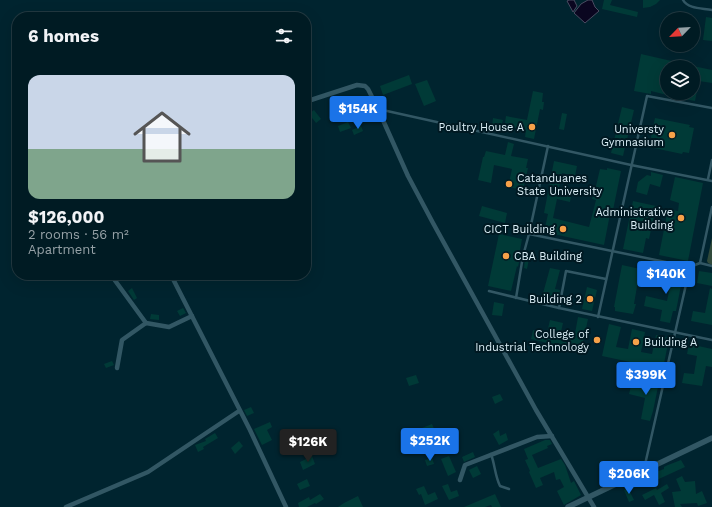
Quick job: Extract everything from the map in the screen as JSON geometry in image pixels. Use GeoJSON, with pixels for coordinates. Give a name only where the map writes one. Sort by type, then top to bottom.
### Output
{"type":"FeatureCollection","features":[{"type":"Feature","properties":{"kind":"street"},"geometry":{"type":"LineString","coordinates":[[311,100],[361,85],[368,89],[408,176],[433,223],[536,410],[594,507]]}},
{"type":"Feature","properties":{"kind":"street"},"geometry":{"type":"LineString","coordinates":[[115,280],[146,323],[169,327],[192,316]]}},
{"type":"Feature","properties":{"kind":"street"},"geometry":{"type":"LineString","coordinates":[[174,280],[250,430],[286,507]]}},
{"type":"Feature","properties":{"kind":"street"},"geometry":{"type":"LineString","coordinates":[[116,368],[122,340],[146,323]]}},
{"type":"Feature","properties":{"kind":"street"},"geometry":{"type":"LineString","coordinates":[[66,507],[148,472],[239,411]]}},
{"type":"Feature","properties":{"kind":"street"},"geometry":{"type":"LineString","coordinates":[[460,480],[465,465],[490,454],[537,438],[552,436]]}},
{"type":"Feature","properties":{"kind":"street"},"geometry":{"type":"LineString","coordinates":[[568,507],[712,438]]}},
{"type":"Feature","properties":{"kind":"lane"},"geometry":{"type":"LineString","coordinates":[[683,0],[685,4],[690,6],[712,10]]}},
{"type":"Feature","properties":{"kind":"lane"},"geometry":{"type":"LineString","coordinates":[[598,317],[647,96],[712,108]]}},
{"type":"Feature","properties":{"kind":"lane"},"geometry":{"type":"LineString","coordinates":[[378,109],[631,165],[712,181]]}},
{"type":"Feature","properties":{"kind":"lane"},"geometry":{"type":"LineString","coordinates":[[516,298],[548,146]]}},
{"type":"Feature","properties":{"kind":"lane"},"geometry":{"type":"LineString","coordinates":[[708,179],[712,160]]}},
{"type":"Feature","properties":{"kind":"lane"},"geometry":{"type":"LineString","coordinates":[[700,263],[712,207]]}},
{"type":"Feature","properties":{"kind":"lane"},"geometry":{"type":"LineString","coordinates":[[529,234],[690,267],[700,263],[712,266]]}},
{"type":"Feature","properties":{"kind":"lane"},"geometry":{"type":"LineString","coordinates":[[644,470],[690,267]]}},
{"type":"Feature","properties":{"kind":"lane"},"geometry":{"type":"LineString","coordinates":[[559,308],[566,271],[606,279]]}},
{"type":"Feature","properties":{"kind":"lane"},"geometry":{"type":"LineString","coordinates":[[489,291],[598,317],[712,340]]}},
{"type":"Feature","properties":{"kind":"lane"},"geometry":{"type":"LineString","coordinates":[[490,454],[500,486],[509,489]]}},
{"type":"Feature","properties":{"kind":"green space"},"geometry":{"type":"Polygon","coordinates":[[[712,238],[712,265],[707,261],[712,238]]]}},
{"type":"Feature","properties":{"kind":"shaded area"},"geometry":{"type":"Polygon","coordinates":[[[574,0],[577,6],[573,12],[567,1],[574,0]]]}},
{"type":"Feature","properties":{"kind":"shaded area"},"geometry":{"type":"Polygon","coordinates":[[[588,0],[592,0],[595,7],[599,11],[585,23],[574,13],[581,4],[588,0]]]}},
{"type":"Feature","properties":{"kind":"building"},"geometry":{"type":"Polygon","coordinates":[[[604,0],[612,0],[610,5],[638,12],[637,17],[602,9],[604,0]]]}},
{"type":"Feature","properties":{"kind":"building"},"geometry":{"type":"Polygon","coordinates":[[[643,0],[660,0],[650,7],[643,8],[643,0]]]}},
{"type":"Feature","properties":{"kind":"building"},"geometry":{"type":"Polygon","coordinates":[[[706,17],[712,18],[712,41],[703,40],[706,17]]]}},
{"type":"Feature","properties":{"kind":"building"},"geometry":{"type":"Polygon","coordinates":[[[641,54],[667,60],[660,60],[660,93],[651,91],[651,94],[634,91],[641,54]]]}},
{"type":"Feature","properties":{"kind":"building"},"geometry":{"type":"Polygon","coordinates":[[[700,67],[712,70],[712,83],[700,81],[700,67]]]}},
{"type":"Feature","properties":{"kind":"building"},"geometry":{"type":"Polygon","coordinates":[[[409,75],[412,84],[383,95],[380,86],[409,75]]]}},
{"type":"Feature","properties":{"kind":"building"},"geometry":{"type":"Polygon","coordinates":[[[427,80],[436,101],[424,106],[415,84],[427,80]]]}},
{"type":"Feature","properties":{"kind":"building"},"geometry":{"type":"Polygon","coordinates":[[[533,91],[543,93],[542,102],[544,102],[543,110],[540,109],[534,139],[525,137],[526,130],[512,127],[513,124],[505,123],[506,116],[527,120],[533,91]]]}},
{"type":"Feature","properties":{"kind":"building"},"geometry":{"type":"Polygon","coordinates":[[[622,107],[634,110],[623,156],[611,153],[622,107]]]}},
{"type":"Feature","properties":{"kind":"building"},"geometry":{"type":"Polygon","coordinates":[[[314,110],[321,119],[316,123],[311,117],[311,112],[314,110]]]}},
{"type":"Feature","properties":{"kind":"building"},"geometry":{"type":"Polygon","coordinates":[[[562,113],[567,114],[564,130],[559,129],[562,113]]]}},
{"type":"Feature","properties":{"kind":"building"},"geometry":{"type":"Polygon","coordinates":[[[493,118],[503,120],[501,127],[492,126],[493,118]]]}},
{"type":"Feature","properties":{"kind":"building","name":"Universty Gymnasium"},"geometry":{"type":"Polygon","coordinates":[[[655,118],[690,125],[689,127],[694,128],[689,153],[683,152],[682,154],[649,147],[655,118]]]}},
{"type":"Feature","properties":{"kind":"building"},"geometry":{"type":"Polygon","coordinates":[[[348,122],[351,128],[340,132],[338,126],[348,122]]]}},
{"type":"Feature","properties":{"kind":"building"},"geometry":{"type":"Polygon","coordinates":[[[361,126],[363,131],[354,135],[352,130],[361,126]]]}},
{"type":"Feature","properties":{"kind":"building"},"geometry":{"type":"Polygon","coordinates":[[[508,142],[514,144],[511,156],[528,159],[526,168],[528,168],[523,190],[508,187],[512,169],[494,165],[491,183],[478,180],[483,157],[486,151],[505,155],[508,142]]]}},
{"type":"Feature","properties":{"kind":"building"},"geometry":{"type":"Polygon","coordinates":[[[554,161],[577,166],[575,176],[562,173],[559,188],[572,191],[570,202],[557,199],[553,218],[589,227],[596,200],[592,199],[594,192],[592,192],[593,186],[596,186],[600,169],[607,170],[607,168],[621,171],[613,210],[611,209],[604,245],[544,232],[548,214],[544,213],[554,161]]]}},
{"type":"Feature","properties":{"kind":"building"},"geometry":{"type":"Polygon","coordinates":[[[651,172],[663,175],[660,187],[650,184],[647,195],[636,192],[638,182],[647,175],[651,176],[651,172]]]}},
{"type":"Feature","properties":{"kind":"building","name":"Administrative Building"},"geometry":{"type":"Polygon","coordinates":[[[675,177],[703,183],[688,261],[659,255],[668,209],[678,211],[679,203],[670,200],[675,177]]]}},
{"type":"Feature","properties":{"kind":"building"},"geometry":{"type":"Polygon","coordinates":[[[633,201],[656,206],[649,239],[646,238],[643,253],[623,249],[633,201]]]}},
{"type":"Feature","properties":{"kind":"building"},"geometry":{"type":"Polygon","coordinates":[[[482,206],[507,213],[505,223],[479,216],[482,206]]]}},
{"type":"Feature","properties":{"kind":"building","name":"CBA Building"},"geometry":{"type":"Polygon","coordinates":[[[499,234],[522,239],[518,267],[517,266],[511,291],[488,286],[499,234]]]}},
{"type":"Feature","properties":{"kind":"building"},"geometry":{"type":"Polygon","coordinates":[[[525,258],[529,259],[527,269],[524,268],[525,258]]]}},
{"type":"Feature","properties":{"kind":"building"},"geometry":{"type":"Polygon","coordinates":[[[622,265],[640,269],[634,304],[636,304],[633,314],[615,311],[614,307],[622,265]]]}},
{"type":"Feature","properties":{"kind":"building"},"geometry":{"type":"Polygon","coordinates":[[[550,268],[560,270],[555,289],[560,290],[558,299],[555,298],[554,303],[542,297],[550,268]]]}},
{"type":"Feature","properties":{"kind":"building"},"geometry":{"type":"Polygon","coordinates":[[[653,268],[683,275],[676,311],[673,311],[670,323],[660,321],[662,310],[644,306],[646,296],[667,301],[671,281],[651,277],[653,268]]]}},
{"type":"Feature","properties":{"kind":"building"},"geometry":{"type":"Polygon","coordinates":[[[699,271],[712,273],[712,286],[697,283],[699,271]]]}},
{"type":"Feature","properties":{"kind":"building","name":"Building 2"},"geometry":{"type":"Polygon","coordinates":[[[587,287],[597,290],[592,311],[582,309],[587,287]]]}},
{"type":"Feature","properties":{"kind":"building"},"geometry":{"type":"Polygon","coordinates":[[[132,288],[137,298],[134,300],[128,291],[132,288]]]}},
{"type":"Feature","properties":{"kind":"building"},"geometry":{"type":"Polygon","coordinates":[[[710,288],[712,289],[712,325],[691,321],[693,311],[705,313],[710,288]]]}},
{"type":"Feature","properties":{"kind":"building"},"geometry":{"type":"Polygon","coordinates":[[[494,302],[504,304],[502,316],[492,315],[494,302]]]}},
{"type":"Feature","properties":{"kind":"building"},"geometry":{"type":"Polygon","coordinates":[[[183,308],[186,313],[180,316],[177,311],[183,308]]]}},
{"type":"Feature","properties":{"kind":"building"},"geometry":{"type":"Polygon","coordinates":[[[151,314],[159,315],[159,320],[150,319],[151,314]]]}},
{"type":"Feature","properties":{"kind":"building"},"geometry":{"type":"Polygon","coordinates":[[[578,317],[588,319],[581,351],[531,339],[533,330],[547,333],[550,320],[563,323],[560,336],[574,339],[578,317]]]}},
{"type":"Feature","properties":{"kind":"building","name":"Building A"},"geometry":{"type":"Polygon","coordinates":[[[609,324],[621,327],[616,347],[628,349],[632,329],[645,332],[641,352],[652,354],[656,335],[669,338],[663,369],[602,356],[609,324]]]}},
{"type":"Feature","properties":{"kind":"building"},"geometry":{"type":"Polygon","coordinates":[[[689,344],[712,349],[712,367],[706,366],[702,386],[682,383],[684,373],[694,374],[697,356],[687,354],[689,344]]]}},
{"type":"Feature","properties":{"kind":"building"},"geometry":{"type":"Polygon","coordinates":[[[112,361],[114,365],[106,368],[104,364],[112,361]]]}},
{"type":"Feature","properties":{"kind":"building"},"geometry":{"type":"Polygon","coordinates":[[[416,375],[419,383],[409,386],[406,378],[416,375]]]}},
{"type":"Feature","properties":{"kind":"building"},"geometry":{"type":"Polygon","coordinates":[[[642,378],[659,382],[650,421],[641,419],[645,398],[629,394],[632,382],[641,384],[642,378]]]}},
{"type":"Feature","properties":{"kind":"building"},"geometry":{"type":"Polygon","coordinates":[[[500,394],[503,400],[495,404],[492,397],[500,394]]]}},
{"type":"Feature","properties":{"kind":"building"},"geometry":{"type":"Polygon","coordinates":[[[251,407],[254,413],[247,416],[244,410],[251,407]]]}},
{"type":"Feature","properties":{"kind":"building"},"geometry":{"type":"Polygon","coordinates":[[[270,422],[272,427],[267,430],[272,440],[262,445],[254,429],[270,422]]]}},
{"type":"Feature","properties":{"kind":"building"},"geometry":{"type":"Polygon","coordinates":[[[432,424],[435,431],[425,436],[422,428],[432,424]]]}},
{"type":"Feature","properties":{"kind":"building"},"geometry":{"type":"Polygon","coordinates":[[[499,430],[500,436],[506,433],[508,440],[499,445],[493,434],[499,430]]]}},
{"type":"Feature","properties":{"kind":"building"},"geometry":{"type":"Polygon","coordinates":[[[215,433],[218,438],[203,447],[204,449],[198,452],[195,445],[206,441],[205,439],[215,433]]]}},
{"type":"Feature","properties":{"kind":"building"},"geometry":{"type":"Polygon","coordinates":[[[545,440],[550,440],[552,444],[547,446],[548,448],[532,455],[538,468],[561,459],[565,465],[571,483],[574,481],[581,495],[564,505],[557,491],[564,487],[560,479],[556,480],[554,472],[540,478],[543,485],[536,488],[525,460],[528,459],[524,449],[545,440]]]}},
{"type":"Feature","properties":{"kind":"building"},"geometry":{"type":"Polygon","coordinates":[[[239,441],[243,446],[235,454],[231,448],[239,441]]]}},
{"type":"Feature","properties":{"kind":"building"},"geometry":{"type":"Polygon","coordinates":[[[290,441],[294,448],[284,453],[281,445],[290,441]]]}},
{"type":"Feature","properties":{"kind":"building"},"geometry":{"type":"Polygon","coordinates":[[[426,447],[427,453],[421,454],[419,449],[426,447]]]}},
{"type":"Feature","properties":{"kind":"building"},"geometry":{"type":"Polygon","coordinates":[[[473,452],[475,457],[464,462],[462,457],[473,452]]]}},
{"type":"Feature","properties":{"kind":"building"},"geometry":{"type":"Polygon","coordinates":[[[312,456],[315,464],[303,470],[300,462],[312,456]]]}},
{"type":"Feature","properties":{"kind":"building"},"geometry":{"type":"Polygon","coordinates":[[[449,456],[456,472],[448,476],[441,459],[449,456]]]}},
{"type":"Feature","properties":{"kind":"building"},"geometry":{"type":"Polygon","coordinates":[[[432,458],[434,464],[427,466],[425,460],[432,458]]]}},
{"type":"Feature","properties":{"kind":"building"},"geometry":{"type":"Polygon","coordinates":[[[681,460],[685,467],[650,483],[649,480],[634,488],[631,482],[655,471],[664,469],[664,467],[681,460]]]}},
{"type":"Feature","properties":{"kind":"building"},"geometry":{"type":"Polygon","coordinates":[[[477,466],[481,474],[473,478],[469,470],[477,466]]]}},
{"type":"Feature","properties":{"kind":"building"},"geometry":{"type":"Polygon","coordinates":[[[682,476],[685,482],[695,481],[696,494],[702,491],[707,503],[698,506],[697,503],[680,504],[682,507],[675,507],[672,492],[681,491],[676,479],[682,476]]]}},
{"type":"Feature","properties":{"kind":"building"},"geometry":{"type":"Polygon","coordinates":[[[307,479],[310,486],[300,490],[297,484],[307,479]]]}},
{"type":"Feature","properties":{"kind":"building"},"geometry":{"type":"Polygon","coordinates":[[[448,484],[451,492],[457,490],[459,496],[449,500],[442,486],[448,484]]]}},
{"type":"Feature","properties":{"kind":"building"},"geometry":{"type":"Polygon","coordinates":[[[667,484],[669,488],[661,493],[665,502],[659,505],[654,495],[645,500],[642,495],[656,488],[657,490],[667,484]]]}},
{"type":"Feature","properties":{"kind":"building"},"geometry":{"type":"Polygon","coordinates":[[[424,486],[428,495],[435,492],[438,499],[425,505],[421,494],[419,495],[416,489],[424,486]]]}},
{"type":"Feature","properties":{"kind":"building"},"geometry":{"type":"Polygon","coordinates":[[[628,488],[634,500],[629,502],[624,490],[628,488]]]}},
{"type":"Feature","properties":{"kind":"building"},"geometry":{"type":"Polygon","coordinates":[[[320,494],[324,499],[307,507],[299,507],[298,503],[309,497],[310,500],[320,494]]]}},
{"type":"Feature","properties":{"kind":"building"},"geometry":{"type":"Polygon","coordinates":[[[495,494],[501,507],[492,507],[491,505],[485,507],[464,507],[495,494]]]}},
{"type":"Feature","properties":{"kind":"building"},"geometry":{"type":"Polygon","coordinates":[[[358,496],[363,507],[338,507],[344,503],[358,496]]]}},
{"type":"Feature","properties":{"kind":"place","name":"Poultry House A"},"geometry":{"type":"Point","coordinates":[532,127]}},
{"type":"Feature","properties":{"kind":"place","name":"Universty Gymnasium"},"geometry":{"type":"Point","coordinates":[672,135]}},
{"type":"Feature","properties":{"kind":"place","name":"Catanduanes State University"},"geometry":{"type":"Point","coordinates":[509,184]}},
{"type":"Feature","properties":{"kind":"place","name":"Administrative Building"},"geometry":{"type":"Point","coordinates":[681,218]}},
{"type":"Feature","properties":{"kind":"place","name":"CICT Building"},"geometry":{"type":"Point","coordinates":[563,229]}},
{"type":"Feature","properties":{"kind":"place","name":"CBA Building"},"geometry":{"type":"Point","coordinates":[506,256]}},
{"type":"Feature","properties":{"kind":"place","name":"Building 2"},"geometry":{"type":"Point","coordinates":[590,299]}},
{"type":"Feature","properties":{"kind":"place","name":"College of Industrial Technology"},"geometry":{"type":"Point","coordinates":[597,340]}},
{"type":"Feature","properties":{"kind":"place","name":"Building A"},"geometry":{"type":"Point","coordinates":[636,342]}}]}
